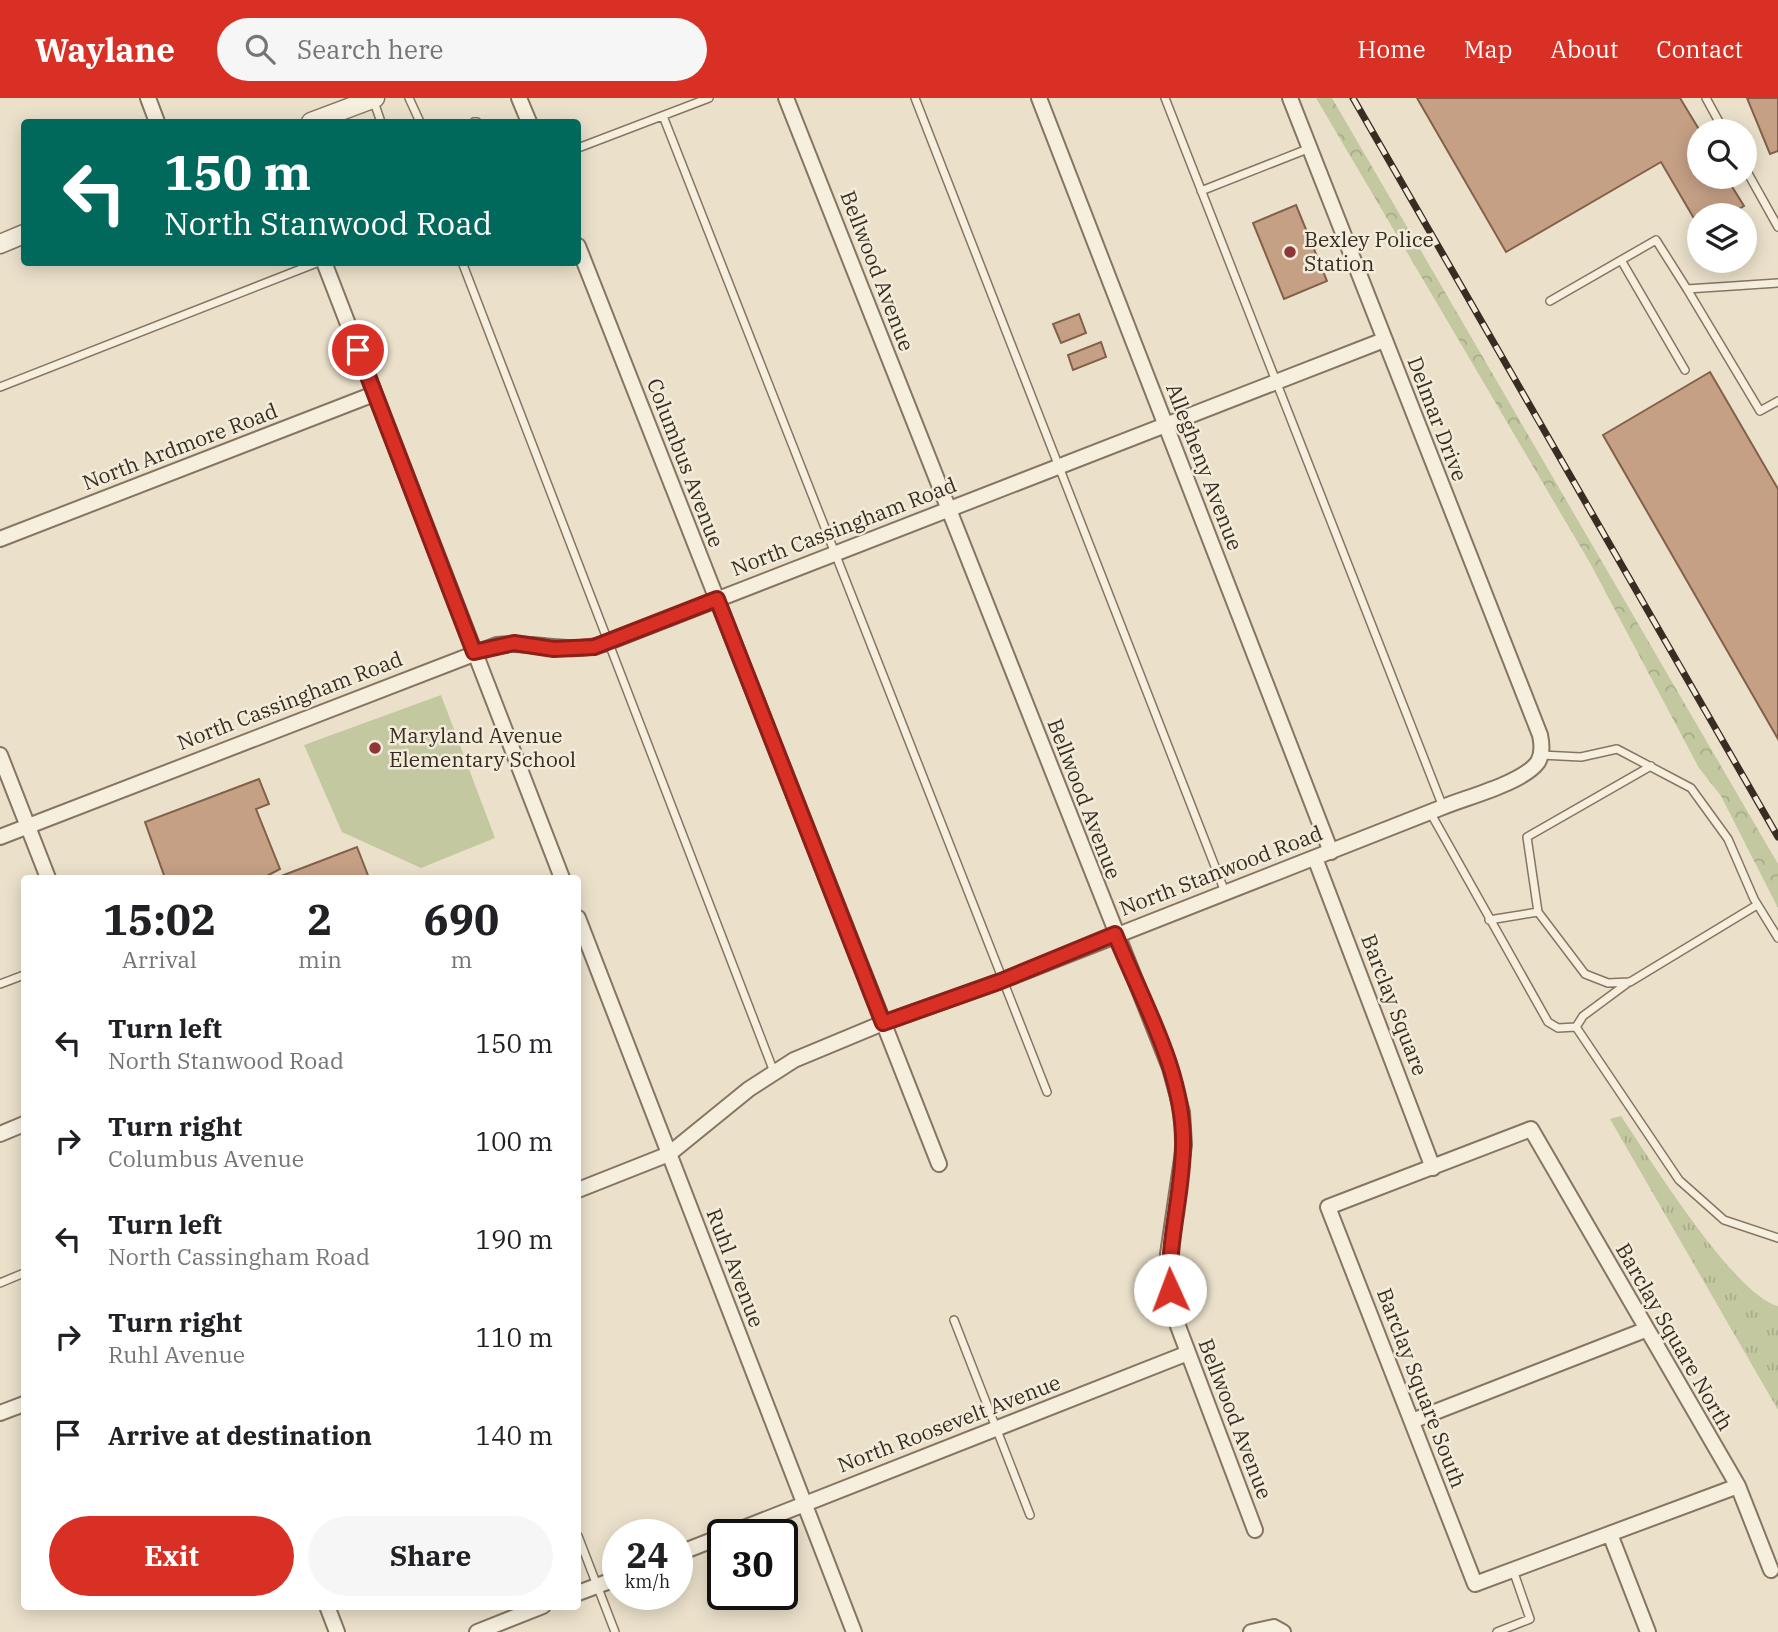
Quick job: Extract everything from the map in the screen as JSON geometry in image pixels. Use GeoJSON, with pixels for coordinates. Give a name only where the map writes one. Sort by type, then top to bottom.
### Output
{"type":"FeatureCollection","features":[{"type":"Feature","properties":{"kind":"street"},"geometry":{"type":"LineString","coordinates":[[148,98],[156,119]]}},
{"type":"Feature","properties":{"kind":"street"},"geometry":{"type":"LineString","coordinates":[[519,98],[528,119]]}},
{"type":"Feature","properties":{"kind":"street","name":"Bellwood Avenue"},"geometry":{"type":"LineString","coordinates":[[786,98],[1170,1069],[1182,1112],[1181,1180],[1168,1254],[1170,1290],[1188,1353],[1255,1530]]}},
{"type":"Feature","properties":{"kind":"street","name":"Allegheny Avenue"},"geometry":{"type":"LineString","coordinates":[[1039,98],[1331,852]]}},
{"type":"Feature","properties":{"kind":"street","name":"Delmar Drive"},"geometry":{"type":"LineString","coordinates":[[1290,98],[1540,735],[1541,755]]}},
{"type":"Feature","properties":{"kind":"street"},"geometry":{"type":"LineString","coordinates":[[319,119],[370,99]]}},
{"type":"Feature","properties":{"kind":"street"},"geometry":{"type":"LineString","coordinates":[[0,244],[21,235]]}},
{"type":"Feature","properties":{"kind":"street","name":"Columbus Avenue"},"geometry":{"type":"LineString","coordinates":[[581,254],[939,1164]]}},
{"type":"Feature","properties":{"kind":"street"},"geometry":{"type":"LineString","coordinates":[[324,266],[561,875]]}},
{"type":"Feature","properties":{"kind":"street","name":"North Cassingham Road"},"geometry":{"type":"LineString","coordinates":[[0,837],[474,652],[514,643],[576,649],[608,642],[1384,340]]}},
{"type":"Feature","properties":{"kind":"street","name":"North Ardmore Road"},"geometry":{"type":"LineString","coordinates":[[0,539],[374,394]]}},
{"type":"Feature","properties":{"kind":"street"},"geometry":{"type":"LineString","coordinates":[[0,755],[47,875]]}},
{"type":"Feature","properties":{"kind":"street","name":"North Stanwood Road"},"geometry":{"type":"LineString","coordinates":[[581,1189],[668,1154],[749,1088],[794,1060],[1515,778],[1530,769],[1541,755]]}},
{"type":"Feature","properties":{"kind":"street","name":"Barclay Square"},"geometry":{"type":"LineString","coordinates":[[1315,858],[1433,1168]]}},
{"type":"Feature","properties":{"kind":"street","name":"Ruhl Avenue"},"geometry":{"type":"LineString","coordinates":[[581,926],[854,1632]]}},
{"type":"Feature","properties":{"kind":"street"},"geometry":{"type":"LineString","coordinates":[[0,1134],[21,1126]]}},
{"type":"Feature","properties":{"kind":"street","name":"Barclay Square North"},"geometry":{"type":"LineString","coordinates":[[1433,1168],[1531,1129],[1645,1330],[1738,1486],[1771,1570]]}},
{"type":"Feature","properties":{"kind":"street","name":"Barclay Square South"},"geometry":{"type":"LineString","coordinates":[[1433,1168],[1328,1207],[1475,1584],[1513,1570]]}},
{"type":"Feature","properties":{"kind":"street"},"geometry":{"type":"LineString","coordinates":[[1412,1420],[1645,1330]]}},
{"type":"Feature","properties":{"kind":"street","name":"North Roosevelt Avenue"},"geometry":{"type":"LineString","coordinates":[[765,1519],[1188,1353]]}},
{"type":"Feature","properties":{"kind":"street"},"geometry":{"type":"LineString","coordinates":[[0,1413],[21,1405]]}},
{"type":"Feature","properties":{"kind":"street"},"geometry":{"type":"LineString","coordinates":[[1513,1570],[1738,1486]]}},
{"type":"Feature","properties":{"kind":"street"},"geometry":{"type":"LineString","coordinates":[[1609,1534],[1648,1632]]}},
{"type":"Feature","properties":{"kind":"street"},"geometry":{"type":"LineString","coordinates":[[581,1592],[602,1584]]}},
{"type":"Feature","properties":{"kind":"street"},"geometry":{"type":"LineString","coordinates":[[329,1610],[337,1632]]}},
{"type":"Feature","properties":{"kind":"street"},"geometry":{"type":"LineString","coordinates":[[477,1632],[533,1610]]}},
{"type":"Feature","properties":{"kind":"street"},"geometry":{"type":"LineString","coordinates":[[1251,1632],[1269,1627],[1281,1630]]}},
{"type":"Feature","properties":{"kind":"lane"},"geometry":{"type":"LineString","coordinates":[[409,98],[419,119]]}},
{"type":"Feature","properties":{"kind":"lane"},"geometry":{"type":"LineString","coordinates":[[581,147],[709,98]]}},
{"type":"Feature","properties":{"kind":"lane"},"geometry":{"type":"LineString","coordinates":[[915,98],[1225,892]]}},
{"type":"Feature","properties":{"kind":"lane"},"geometry":{"type":"LineString","coordinates":[[1165,98],[1276,382],[1436,810],[1489,920],[1548,1022],[1558,1028],[1576,1027]]}},
{"type":"Feature","properties":{"kind":"lane"},"geometry":{"type":"LineString","coordinates":[[1706,98],[1717,119]]}},
{"type":"Feature","properties":{"kind":"lane"},"geometry":{"type":"LineString","coordinates":[[370,99],[380,119]]}},
{"type":"Feature","properties":{"kind":"lane"},"geometry":{"type":"LineString","coordinates":[[663,116],[1047,1092]]}},
{"type":"Feature","properties":{"kind":"lane"},"geometry":{"type":"LineString","coordinates":[[1201,191],[1310,147]]}},
{"type":"Feature","properties":{"kind":"lane"},"geometry":{"type":"LineString","coordinates":[[1757,189],[1778,228]]}},
{"type":"Feature","properties":{"kind":"lane"},"geometry":{"type":"LineString","coordinates":[[1550,301],[1656,240],[1760,411],[1778,401]]}},
{"type":"Feature","properties":{"kind":"lane"},"geometry":{"type":"LineString","coordinates":[[1621,260],[1685,370]]}},
{"type":"Feature","properties":{"kind":"lane"},"geometry":{"type":"LineString","coordinates":[[0,387],[312,266]]}},
{"type":"Feature","properties":{"kind":"lane"},"geometry":{"type":"LineString","coordinates":[[464,266],[774,1073]]}},
{"type":"Feature","properties":{"kind":"lane"},"geometry":{"type":"LineString","coordinates":[[1687,289],[1778,283]]}},
{"type":"Feature","properties":{"kind":"lane"},"geometry":{"type":"LineString","coordinates":[[1541,755],[1581,757],[1617,749],[1691,788],[1728,839],[1758,905],[1778,938]]}},
{"type":"Feature","properties":{"kind":"lane"},"geometry":{"type":"LineString","coordinates":[[1630,982],[1608,983],[1585,974],[1538,912],[1527,837],[1651,766]]}},
{"type":"Feature","properties":{"kind":"lane"},"geometry":{"type":"LineString","coordinates":[[1576,1027],[1583,1016],[1630,982],[1758,905]]}},
{"type":"Feature","properties":{"kind":"lane"},"geometry":{"type":"LineString","coordinates":[[1489,920],[1538,912]]}},
{"type":"Feature","properties":{"kind":"lane"},"geometry":{"type":"LineString","coordinates":[[0,984],[21,976]]}},
{"type":"Feature","properties":{"kind":"lane"},"geometry":{"type":"LineString","coordinates":[[1576,1027],[1679,1180],[1724,1220],[1778,1238]]}},
{"type":"Feature","properties":{"kind":"lane"},"geometry":{"type":"LineString","coordinates":[[0,1283],[21,1274]]}},
{"type":"Feature","properties":{"kind":"lane"},"geometry":{"type":"LineString","coordinates":[[954,1320],[1030,1515]]}},
{"type":"Feature","properties":{"kind":"lane"},"geometry":{"type":"LineString","coordinates":[[581,1544],[615,1632]]}},
{"type":"Feature","properties":{"kind":"lane"},"geometry":{"type":"LineString","coordinates":[[1497,1632],[1530,1619],[1513,1570]]}},
{"type":"Feature","properties":{"kind":"green space"},"geometry":{"type":"Polygon","coordinates":[[[1316,98],[1332,98],[1778,864],[1778,908],[1721,796],[1699,768],[1590,563],[1316,98]]]}},
{"type":"Feature","properties":{"kind":"green space"},"geometry":{"type":"Polygon","coordinates":[[[441,695],[495,838],[421,868],[342,832],[304,745],[441,695]]]}},
{"type":"Feature","properties":{"kind":"green space"},"geometry":{"type":"Polygon","coordinates":[[[1621,1116],[1671,1191],[1717,1252],[1760,1297],[1778,1306],[1778,1410],[1610,1119],[1621,1116]]]}},
{"type":"Feature","properties":{"kind":"building"},"geometry":{"type":"Polygon","coordinates":[[[1417,98],[1680,98],[1693,119],[1687,119],[1687,189],[1733,189],[1742,203],[1687,203],[1687,206],[1661,162],[1506,252],[1417,98]]]}},
{"type":"Feature","properties":{"kind":"building"},"geometry":{"type":"Polygon","coordinates":[[[1747,98],[1778,98],[1778,151],[1770,154],[1747,98]]]}},
{"type":"Feature","properties":{"kind":"building","name":"Bexley Police Station"},"geometry":{"type":"Polygon","coordinates":[[[1296,205],[1327,281],[1284,299],[1253,223],[1296,205]]]}},
{"type":"Feature","properties":{"kind":"building"},"geometry":{"type":"Polygon","coordinates":[[[1079,314],[1086,333],[1061,343],[1053,324],[1079,314]]]}},
{"type":"Feature","properties":{"kind":"building"},"geometry":{"type":"Polygon","coordinates":[[[1101,342],[1106,357],[1073,370],[1068,355],[1101,342]]]}},
{"type":"Feature","properties":{"kind":"building"},"geometry":{"type":"Polygon","coordinates":[[[1710,372],[1778,489],[1778,739],[1603,435],[1710,372]]]}},
{"type":"Feature","properties":{"kind":"building"},"geometry":{"type":"Polygon","coordinates":[[[259,779],[269,804],[256,809],[280,869],[269,875],[164,875],[145,822],[259,779]]]}},
{"type":"Feature","properties":{"kind":"building"},"geometry":{"type":"Polygon","coordinates":[[[357,847],[368,875],[284,875],[357,847]]]}},
{"type":"Feature","properties":{"kind":"railway"},"geometry":{"type":"LineString","coordinates":[[1353,98],[1778,837]]}},
{"type":"Feature","properties":{"kind":"place","name":"Bexley Police Station"},"geometry":{"type":"Point","coordinates":[1290,252]}},
{"type":"Feature","properties":{"kind":"place","name":"Maryland Avenue Elementary School"},"geometry":{"type":"Point","coordinates":[375,748]}},
{"type":"Feature","properties":{"kind":"route"},"geometry":{"type":"LineString","coordinates":[[358,350],[474,652],[514,643],[554,649],[594,647],[717,599],[883,1023],[1001,981],[1115,934],[1162,1047],[1182,1112],[1184,1145],[1181,1180],[1168,1254],[1170,1290]]}}]}
